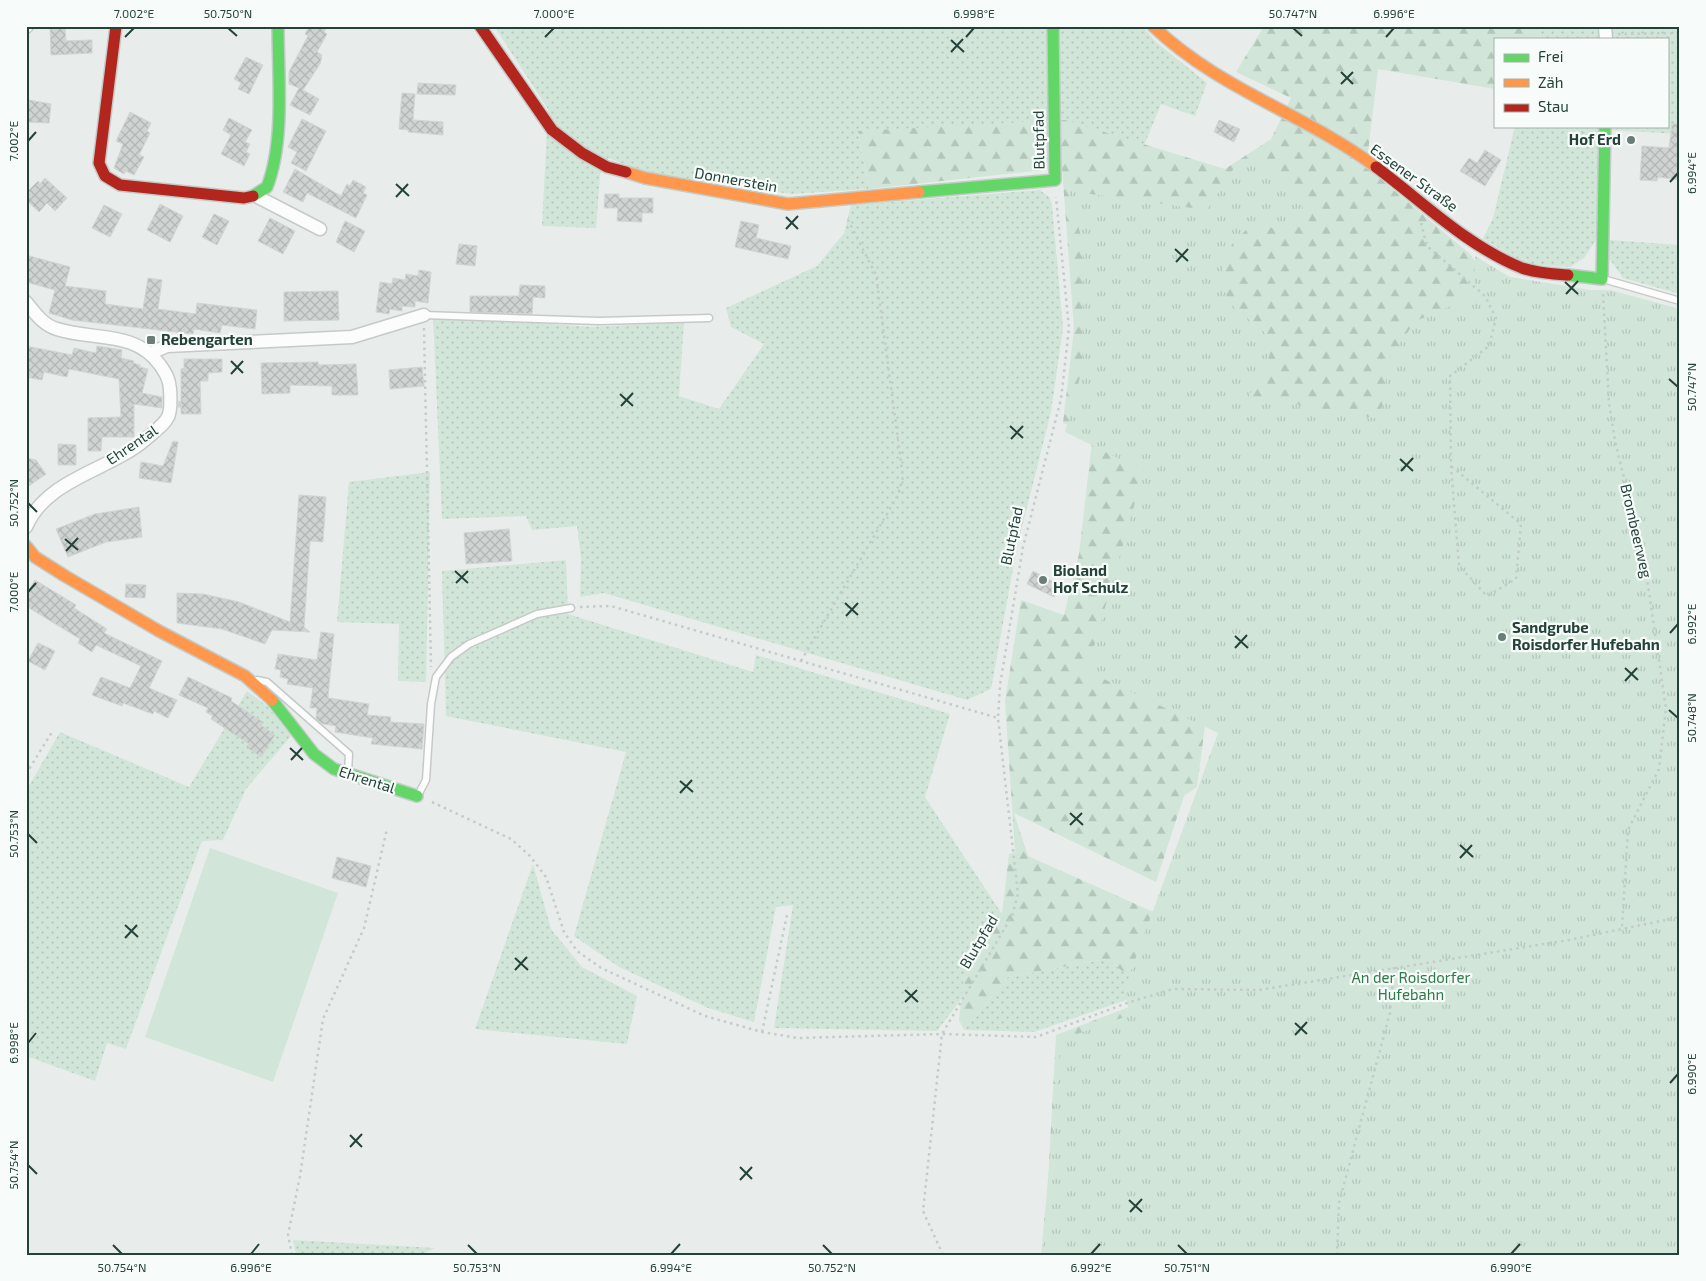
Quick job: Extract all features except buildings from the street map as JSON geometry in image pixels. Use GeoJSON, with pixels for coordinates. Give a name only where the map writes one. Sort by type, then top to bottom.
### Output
{"type":"FeatureCollection","features":[{"type":"Feature","properties":{"kind":"street"},"geometry":{"type":"LineString","coordinates":[[116,26],[99,163],[105,176],[120,185],[244,198],[256,196],[267,186],[273,171],[277,117],[278,26]]}},
{"type":"Feature","properties":{"kind":"street","name":"Donnerstein"},"geometry":{"type":"LineString","coordinates":[[480,26],[552,130],[582,153],[607,167],[645,178],[788,204],[1055,180]]}},
{"type":"Feature","properties":{"kind":"street","name":"Blutpfad"},"geometry":{"type":"LineString","coordinates":[[1053,26],[1055,180]]}},
{"type":"Feature","properties":{"kind":"street","name":"Essener Straße"},"geometry":{"type":"LineString","coordinates":[[1153,26],[1163,38],[1214,74],[1349,148],[1481,246],[1525,268],[1602,279]]}},
{"type":"Feature","properties":{"kind":"street"},"geometry":{"type":"LineString","coordinates":[[1602,279],[1605,128]]}},
{"type":"Feature","properties":{"kind":"street"},"geometry":{"type":"LineString","coordinates":[[256,196],[320,228]]}},
{"type":"Feature","properties":{"kind":"street","name":"Ehrental"},"geometry":{"type":"LineString","coordinates":[[26,302],[42,321],[56,329],[134,343],[151,353],[169,377],[172,411],[166,422],[142,442],[52,493],[30,518],[26,527]]}},
{"type":"Feature","properties":{"kind":"street"},"geometry":{"type":"LineString","coordinates":[[151,353],[166,346],[352,337],[424,315]]}},
{"type":"Feature","properties":{"kind":"street","name":"Ehrental"},"geometry":{"type":"LineString","coordinates":[[26,546],[35,557],[65,576],[159,631],[244,676],[278,705],[314,754],[334,769],[417,796]]}},
{"type":"Feature","properties":{"kind":"lane","name":"Essener Straße"},"geometry":{"type":"LineString","coordinates":[[1602,279],[1680,301]]}},
{"type":"Feature","properties":{"kind":"lane"},"geometry":{"type":"LineString","coordinates":[[424,315],[599,321],[709,318]]}},
{"type":"Feature","properties":{"kind":"lane"},"geometry":{"type":"LineString","coordinates":[[417,796],[426,780],[431,704],[436,677],[451,657],[469,644],[537,614],[571,608]]}},
{"type":"Feature","properties":{"kind":"lane"},"geometry":{"type":"LineString","coordinates":[[244,676],[267,682],[349,754],[348,774]]}},
{"type":"Feature","properties":{"kind":"path"},"geometry":{"type":"LineString","coordinates":[[1606,33],[1680,33]]}},
{"type":"Feature","properties":{"kind":"path","name":"Blutpfad"},"geometry":{"type":"LineString","coordinates":[[942,1034],[1012,916],[1018,894],[998,718],[1000,685],[1023,547],[1061,399],[1069,328],[1055,180]]}},
{"type":"Feature","properties":{"kind":"path"},"geometry":{"type":"LineString","coordinates":[[802,661],[898,495],[903,477],[876,275],[838,199]]}},
{"type":"Feature","properties":{"kind":"path"},"geometry":{"type":"LineString","coordinates":[[1420,220],[1426,246],[1485,296],[1496,318],[1489,346],[1450,376],[1451,466],[1459,566],[1487,596],[1516,579],[1520,524],[1451,466]]}},
{"type":"Feature","properties":{"kind":"path","name":"Brombeerweg"},"geometry":{"type":"LineString","coordinates":[[1602,279],[1609,403],[1615,441],[1645,565],[1666,708],[1659,768],[1628,830],[1622,928]]}},
{"type":"Feature","properties":{"kind":"path"},"geometry":{"type":"LineString","coordinates":[[424,315],[431,668],[436,677]]}},
{"type":"Feature","properties":{"kind":"path"},"geometry":{"type":"LineString","coordinates":[[571,608],[611,606],[998,718]]}},
{"type":"Feature","properties":{"kind":"path"},"geometry":{"type":"LineString","coordinates":[[26,774],[52,732]]}},
{"type":"Feature","properties":{"kind":"path"},"geometry":{"type":"LineString","coordinates":[[417,796],[512,839],[530,856],[546,877],[564,932],[577,951],[601,968],[705,1016],[762,1032],[798,1038],[942,1034],[1036,1037],[1127,1003],[1173,990],[1259,990],[1569,940],[1680,918]]}},
{"type":"Feature","properties":{"kind":"path"},"geometry":{"type":"LineString","coordinates":[[292,1255],[288,1235],[300,1176],[323,1019],[364,928],[386,829]]}},
{"type":"Feature","properties":{"kind":"path"},"geometry":{"type":"LineString","coordinates":[[762,1032],[787,915]]}},
{"type":"Feature","properties":{"kind":"path"},"geometry":{"type":"LineString","coordinates":[[1337,1255],[1339,1203],[1390,1013],[1394,967]]}},
{"type":"Feature","properties":{"kind":"path"},"geometry":{"type":"LineString","coordinates":[[942,1034],[923,1211],[943,1255]]}},
{"type":"Feature","properties":{"kind":"green space"},"geometry":{"type":"Polygon","coordinates":[[[494,26],[1013,26],[1057,30],[1058,26],[1142,26],[1156,42],[1207,83],[1195,116],[1161,104],[1144,146],[1065,120],[858,132],[869,189],[791,194],[648,173],[608,158],[600,175],[596,228],[542,226],[548,109],[494,26]]]}},
{"type":"Feature","properties":{"kind":"green space"},"geometry":{"type":"Polygon","coordinates":[[[1264,26],[1542,26],[1540,38],[1494,38],[1494,89],[1378,69],[1368,152],[1384,182],[1470,254],[1495,288],[1400,485],[1208,703],[1197,787],[1184,796],[1156,882],[1014,813],[1028,856],[1149,910],[1197,926],[1044,1255],[1056,1035],[1134,1005],[1139,984],[1107,959],[1008,977],[964,1030],[959,1020],[964,979],[1002,914],[1009,854],[1015,852],[1005,701],[1021,600],[1064,615],[1079,554],[1093,433],[1063,423],[1074,329],[1062,168],[869,189],[858,131],[1065,120],[1225,169],[1271,139],[1291,98],[1236,72],[1264,26]]]}},
{"type":"Feature","properties":{"kind":"green space"},"geometry":{"type":"Polygon","coordinates":[[[1542,26],[1680,26],[1680,134],[1606,130],[1610,240],[1680,245],[1680,294],[1623,278],[1596,240],[1584,258],[1570,267],[1526,264],[1483,239],[1493,218],[1515,128],[1668,128],[1668,38],[1540,38],[1542,26]]]}},
{"type":"Feature","properties":{"kind":"green space","name":"An der Roisdorfer Hufebahn"},"geometry":{"type":"Polygon","coordinates":[[[1238,162],[1266,164],[1300,190],[1302,210],[1286,228],[1249,227],[1232,244],[1221,275],[1228,302],[1270,337],[1270,360],[1249,396],[1380,419],[1390,356],[1416,321],[1458,303],[1474,287],[1475,256],[1510,277],[1590,290],[1610,290],[1680,309],[1680,1255],[1041,1255],[1061,1040],[1130,1015],[1124,990],[1218,733],[1087,671],[1144,471],[1065,432],[1082,370],[1083,244],[1069,191],[1207,210],[1238,162]]]}},
{"type":"Feature","properties":{"kind":"green space"},"geometry":{"type":"Polygon","coordinates":[[[1040,190],[1050,198],[1052,205],[1063,328],[1051,412],[1017,547],[991,689],[967,700],[604,593],[580,597],[581,558],[577,526],[532,530],[526,516],[442,519],[433,316],[593,327],[684,322],[679,396],[719,409],[764,344],[731,327],[726,308],[817,266],[844,233],[851,205],[1040,190]]]}},
{"type":"Feature","properties":{"kind":"green space"},"geometry":{"type":"Polygon","coordinates":[[[430,472],[426,682],[398,681],[399,624],[337,622],[349,482],[430,472]]]}},
{"type":"Feature","properties":{"kind":"green space"},"geometry":{"type":"Polygon","coordinates":[[[566,560],[568,614],[753,672],[756,655],[950,714],[925,797],[1002,914],[964,979],[962,998],[937,1031],[774,1028],[793,905],[776,907],[754,1022],[708,1008],[619,967],[574,936],[626,752],[446,716],[442,571],[566,560]]]}},
{"type":"Feature","properties":{"kind":"green space"},"geometry":{"type":"Polygon","coordinates":[[[247,691],[268,707],[291,736],[246,789],[223,840],[202,841],[126,1049],[107,1043],[95,1081],[26,1056],[26,791],[60,732],[189,787],[247,691]]]}},
{"type":"Feature","properties":{"kind":"green space"},"geometry":{"type":"Polygon","coordinates":[[[210,848],[338,893],[273,1082],[145,1037],[210,848]]]}},
{"type":"Feature","properties":{"kind":"green space"},"geometry":{"type":"Polygon","coordinates":[[[533,864],[551,929],[582,967],[637,996],[627,1044],[475,1029],[533,864]]]}},
{"type":"Feature","properties":{"kind":"green space"},"geometry":{"type":"Polygon","coordinates":[[[1107,959],[1140,984],[1132,998],[1034,1032],[964,1030],[1008,977],[1107,959]]]}},
{"type":"Feature","properties":{"kind":"green space"},"geometry":{"type":"Polygon","coordinates":[[[293,1240],[435,1248],[421,1255],[296,1255],[293,1240]]]}},
{"type":"Feature","properties":{"kind":"traffic: fast"},"geometry":{"type":"LineString","coordinates":[[253,196],[267,187],[273,169],[276,149],[279,108],[278,26]]}},
{"type":"Feature","properties":{"kind":"traffic: fast"},"geometry":{"type":"LineString","coordinates":[[919,192],[1055,180],[1053,26]]}},
{"type":"Feature","properties":{"kind":"traffic: fast"},"geometry":{"type":"LineString","coordinates":[[1568,275],[1602,279],[1605,128]]}},
{"type":"Feature","properties":{"kind":"traffic: fast"},"geometry":{"type":"LineString","coordinates":[[272,700],[314,754],[334,769],[417,796]]}},
{"type":"Feature","properties":{"kind":"traffic: slow"},"geometry":{"type":"LineString","coordinates":[[1153,26],[1178,48],[1205,67],[1320,131],[1376,167]]}},
{"type":"Feature","properties":{"kind":"traffic: slow"},"geometry":{"type":"LineString","coordinates":[[626,172],[645,178],[788,204],[919,192]]}},
{"type":"Feature","properties":{"kind":"traffic: slow"},"geometry":{"type":"LineString","coordinates":[[26,546],[35,557],[65,576],[159,631],[245,676],[272,700]]}},
{"type":"Feature","properties":{"kind":"traffic: jam"},"geometry":{"type":"LineString","coordinates":[[116,26],[99,163],[105,176],[120,185],[244,198],[253,196]]}},
{"type":"Feature","properties":{"kind":"traffic: jam"},"geometry":{"type":"LineString","coordinates":[[480,26],[552,130],[582,153],[607,167],[626,172]]}},
{"type":"Feature","properties":{"kind":"traffic: jam"},"geometry":{"type":"LineString","coordinates":[[1376,167],[1464,236],[1502,259],[1527,270],[1568,275]]}},
{"type":"Feature","properties":{"kind":"place","name":"Hof Erd"},"geometry":{"type":"Point","coordinates":[1631,140]}},
{"type":"Feature","properties":{"kind":"place","name":"Rebengarten"},"geometry":{"type":"Point","coordinates":[151,340]}},
{"type":"Feature","properties":{"kind":"place","name":"Bioland Hof Schulz"},"geometry":{"type":"Point","coordinates":[1043,580]}},
{"type":"Feature","properties":{"kind":"place","name":"Sandgrube Roisdorfer Hufebahn"},"geometry":{"type":"Point","coordinates":[1502,637]}}]}
